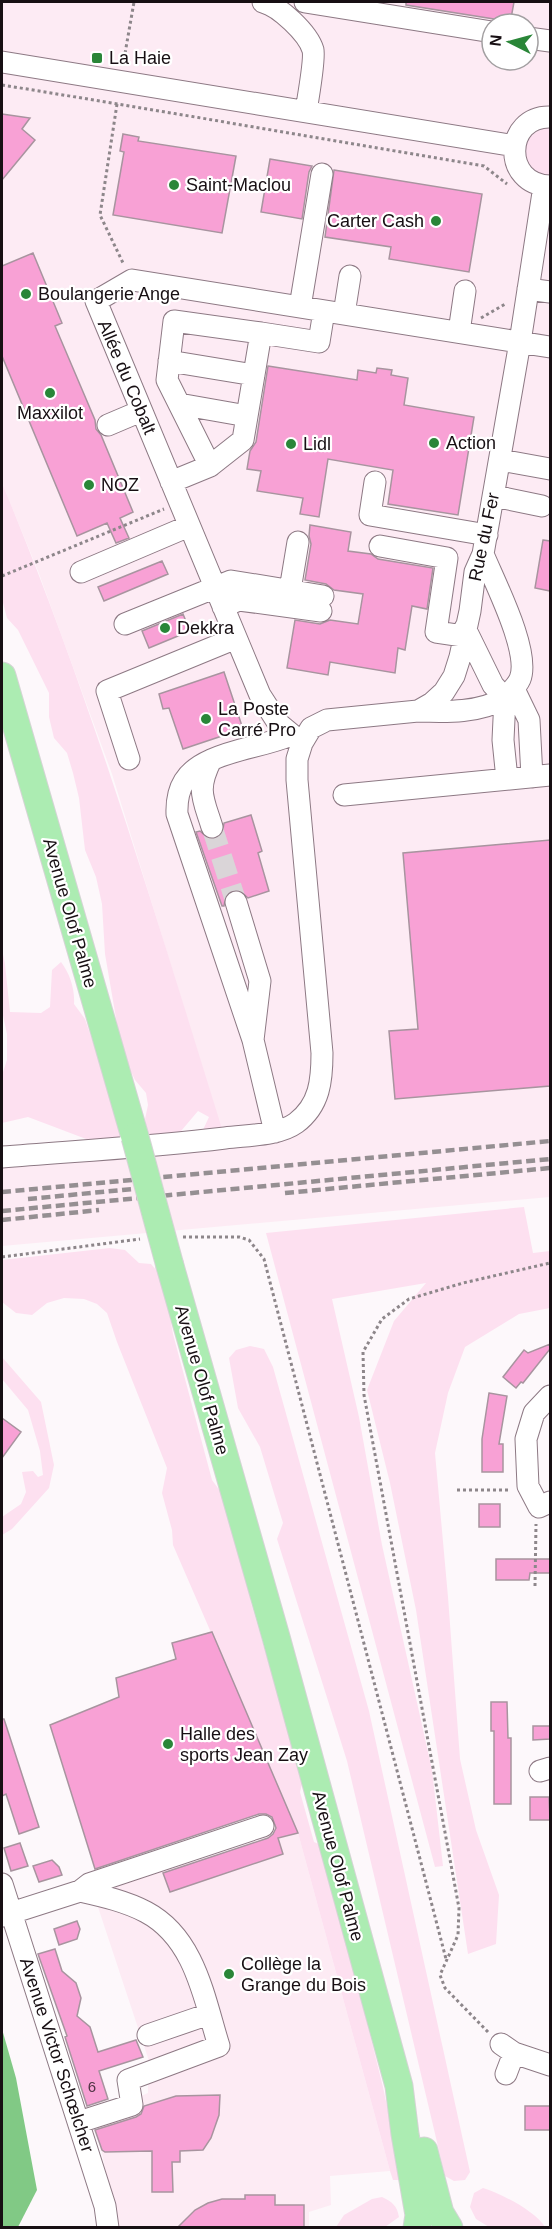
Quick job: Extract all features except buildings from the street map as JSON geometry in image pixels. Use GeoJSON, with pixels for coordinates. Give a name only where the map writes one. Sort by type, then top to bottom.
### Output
{"type":"FeatureCollection","features":[{"type":"Feature","properties":{"kind":"main road","name":"Avenue Olof Palme"},"geometry":{"type":"LineString","coordinates":[[2,676],[276,1636],[399,2086],[419,2215],[417,2228]]}},
{"type":"Feature","properties":{"kind":"main road","name":"Avenue Olof Palme"},"geometry":{"type":"LineString","coordinates":[[399,2086],[418,2129],[440,2213],[449,2228]]}},
{"type":"Feature","properties":{"kind":"street"},"geometry":{"type":"LineString","coordinates":[[268,3],[297,2]]}},
{"type":"Feature","properties":{"kind":"street"},"geometry":{"type":"LineString","coordinates":[[305,2],[480,30]]}},
{"type":"Feature","properties":{"kind":"street"},"geometry":{"type":"LineString","coordinates":[[268,3],[301,30],[313,50],[306,111]]}},
{"type":"Feature","properties":{"kind":"street"},"geometry":{"type":"LineString","coordinates":[[2,62],[515,146]]}},
{"type":"Feature","properties":{"kind":"street"},"geometry":{"type":"LineString","coordinates":[[547,186],[534,183],[521,171],[516,164],[515,146],[517,137],[528,123],[550,117]]}},
{"type":"Feature","properties":{"kind":"street"},"geometry":{"type":"LineString","coordinates":[[300,307],[322,174]]}},
{"type":"Feature","properties":{"kind":"street","name":"Rue du Fer"},"geometry":{"type":"LineString","coordinates":[[296,739],[327,720],[418,711],[432,703],[444,692],[454,676],[470,611],[475,572],[485,544],[527,295],[542,251],[547,186]]}},
{"type":"Feature","properties":{"kind":"street"},"geometry":{"type":"LineString","coordinates":[[210,466],[167,380],[174,321],[319,342],[350,276]]}},
{"type":"Feature","properties":{"kind":"street"},"geometry":{"type":"LineString","coordinates":[[132,280],[334,312],[460,323],[520,342],[550,347]]}},
{"type":"Feature","properties":{"kind":"street","name":"Allée du Cobalt"},"geometry":{"type":"LineString","coordinates":[[132,280],[96,301],[260,695],[278,723],[296,739]]}},
{"type":"Feature","properties":{"kind":"street"},"geometry":{"type":"LineString","coordinates":[[460,323],[465,291]]}},
{"type":"Feature","properties":{"kind":"street"},"geometry":{"type":"LineString","coordinates":[[527,295],[550,292]]}},
{"type":"Feature","properties":{"kind":"street"},"geometry":{"type":"LineString","coordinates":[[171,482],[210,466],[243,440],[261,333]]}},
{"type":"Feature","properties":{"kind":"street"},"geometry":{"type":"LineString","coordinates":[[169,361],[254,375]]}},
{"type":"Feature","properties":{"kind":"street"},"geometry":{"type":"LineString","coordinates":[[179,404],[247,416]]}},
{"type":"Feature","properties":{"kind":"street"},"geometry":{"type":"LineString","coordinates":[[108,425],[141,411]]}},
{"type":"Feature","properties":{"kind":"street"},"geometry":{"type":"LineString","coordinates":[[500,460],[550,469]]}},
{"type":"Feature","properties":{"kind":"street"},"geometry":{"type":"LineString","coordinates":[[375,482],[370,515],[485,544],[520,652],[520,678],[509,693],[494,705],[478,709],[441,712],[418,711]]}},
{"type":"Feature","properties":{"kind":"street"},"geometry":{"type":"LineString","coordinates":[[494,496],[542,506]]}},
{"type":"Feature","properties":{"kind":"street"},"geometry":{"type":"LineString","coordinates":[[81,572],[189,526]]}},
{"type":"Feature","properties":{"kind":"street"},"geometry":{"type":"LineString","coordinates":[[290,590],[298,542]]}},
{"type":"Feature","properties":{"kind":"street"},"geometry":{"type":"LineString","coordinates":[[344,795],[541,776],[529,720],[509,693],[493,685],[464,632],[436,632],[447,558],[380,546]]}},
{"type":"Feature","properties":{"kind":"street"},"geometry":{"type":"LineString","coordinates":[[125,624],[219,597],[322,604],[290,590],[231,581],[219,597]]}},
{"type":"Feature","properties":{"kind":"street"},"geometry":{"type":"LineString","coordinates":[[129,759],[107,691],[236,638]]}},
{"type":"Feature","properties":{"kind":"street"},"geometry":{"type":"LineString","coordinates":[[507,779],[503,740],[509,693]]}},
{"type":"Feature","properties":{"kind":"street"},"geometry":{"type":"LineString","coordinates":[[2,1156],[160,1146],[275,1132],[296,1123],[316,1101],[322,1079],[322,1053],[297,780],[296,739],[230,752],[195,767],[180,788],[177,800],[177,814],[253,1040],[275,1132]]}},
{"type":"Feature","properties":{"kind":"street"},"geometry":{"type":"LineString","coordinates":[[211,760],[202,782],[201,793],[212,827]]}},
{"type":"Feature","properties":{"kind":"street"},"geometry":{"type":"LineString","coordinates":[[236,902],[260,981],[253,1040]]}},
{"type":"Feature","properties":{"kind":"street"},"geometry":{"type":"LineString","coordinates":[[544,1504],[528,1486],[526,1439],[534,1413],[550,1396]]}},
{"type":"Feature","properties":{"kind":"street"},"geometry":{"type":"LineString","coordinates":[[6,1914],[80,1891],[89,1884],[263,1826]]}},
{"type":"Feature","properties":{"kind":"street","name":"Avenue Victor Schœlcher"},"geometry":{"type":"LineString","coordinates":[[2,1884],[6,1914],[79,2122],[105,2206],[108,2228]]}},
{"type":"Feature","properties":{"kind":"street"},"geometry":{"type":"LineString","coordinates":[[79,2122],[132,2105],[128,2080],[219,2046],[190,1956],[172,1933],[147,1912],[119,1901],[80,1891]]}},
{"type":"Feature","properties":{"kind":"street"},"geometry":{"type":"LineString","coordinates":[[148,2035],[209,2014]]}},
{"type":"Feature","properties":{"kind":"street"},"geometry":{"type":"LineString","coordinates":[[506,2074],[507,2049],[550,2065]]}},
{"type":"Feature","properties":{"kind":"path"},"geometry":{"type":"LineString","coordinates":[[120,81],[134,2]]}},
{"type":"Feature","properties":{"kind":"path"},"geometry":{"type":"LineString","coordinates":[[2,85],[484,166],[508,185]]}},
{"type":"Feature","properties":{"kind":"path"},"geometry":{"type":"LineString","coordinates":[[117,104],[100,215],[132,280]]}},
{"type":"Feature","properties":{"kind":"path"},"geometry":{"type":"LineString","coordinates":[[460,323],[480,318],[511,300],[527,295]]}},
{"type":"Feature","properties":{"kind":"path"},"geometry":{"type":"LineString","coordinates":[[2,576],[180,502]]}},
{"type":"Feature","properties":{"kind":"path"},"geometry":{"type":"LineString","coordinates":[[177,1237],[238,1237],[249,1240],[264,1259],[446,1959]]}},
{"type":"Feature","properties":{"kind":"path"},"geometry":{"type":"LineString","coordinates":[[2,1257],[142,1239]]}},
{"type":"Feature","properties":{"kind":"path"},"geometry":{"type":"LineString","coordinates":[[507,2049],[464,2010],[445,1988],[440,1975],[458,1935],[459,1908],[364,1395],[363,1352],[382,1319],[409,1299],[463,1283],[550,1263]]}},
{"type":"Feature","properties":{"kind":"path"},"geometry":{"type":"LineString","coordinates":[[457,1490],[509,1490],[528,1486]]}},
{"type":"Feature","properties":{"kind":"path"},"geometry":{"type":"LineString","coordinates":[[535,1586],[535,1533],[544,1504]]}},
{"type":"Feature","properties":{"kind":"shaded area"},"geometry":{"type":"Polygon","coordinates":[[[2,2],[550,2],[550,1197],[2,1246],[2,1168],[227,1147],[112,774],[38,571],[2,483],[2,2]]]}},
{"type":"Feature","properties":{"kind":"shaded area"},"geometry":{"type":"Polygon","coordinates":[[[550,127],[550,176],[531,166],[525,151],[526,144],[531,137],[550,127]]]}},
{"type":"Feature","properties":{"kind":"shaded area"},"geometry":{"type":"Polygon","coordinates":[[[2,483],[34,562],[93,723],[223,1132],[201,1134],[209,1117],[198,1111],[176,1137],[149,1140],[145,1119],[148,1105],[146,1093],[135,1080],[122,1053],[105,954],[102,904],[96,877],[85,850],[79,798],[73,773],[67,753],[54,738],[49,717],[49,693],[18,630],[7,618],[2,599],[2,483]]]}},
{"type":"Feature","properties":{"kind":"shaded area"},"geometry":{"type":"Polygon","coordinates":[[[2,949],[10,1012],[41,1013],[50,1007],[52,970],[61,962],[73,987],[74,1004],[85,1019],[127,1143],[102,1145],[28,1117],[2,1123],[2,1075],[7,1060],[7,1034],[2,1011],[2,949]]]}},
{"type":"Feature","properties":{"kind":"shaded area"},"geometry":{"type":"Polygon","coordinates":[[[524,1207],[533,1253],[550,1251],[550,1308],[519,1314],[465,1347],[448,1393],[435,1453],[460,1759],[476,1830],[499,1895],[496,1944],[468,1954],[416,1610],[390,1483],[367,1390],[394,1321],[426,1283],[332,1299],[359,1417],[382,1545],[432,1770],[443,1866],[435,1867],[266,1233],[524,1207]]]}},
{"type":"Feature","properties":{"kind":"shaded area"},"geometry":{"type":"Polygon","coordinates":[[[110,1248],[125,1250],[139,1263],[151,1264],[163,1278],[173,1334],[212,1480],[226,1499],[242,1556],[251,1603],[303,1780],[300,1792],[314,1842],[323,1846],[383,2087],[399,2164],[400,2180],[393,2180],[390,2171],[298,1833],[173,1545],[172,1530],[162,1493],[167,1468],[107,1313],[97,1304],[84,1299],[64,1298],[47,1303],[32,1315],[16,1313],[2,1302],[2,1260],[110,1248]]]}},
{"type":"Feature","properties":{"kind":"shaded area"},"geometry":{"type":"Polygon","coordinates":[[[250,1346],[264,1349],[273,1367],[369,1711],[470,2172],[465,2180],[454,2181],[445,2176],[347,1761],[277,1539],[283,1523],[260,1447],[238,1408],[229,1358],[236,1350],[250,1346]]]}},
{"type":"Feature","properties":{"kind":"shaded area"},"geometry":{"type":"Polygon","coordinates":[[[2,1357],[41,1402],[54,1465],[49,1488],[12,1529],[2,1535],[2,1517],[21,1504],[26,1492],[22,1472],[33,1471],[38,1477],[43,1475],[40,1451],[28,1410],[2,1379],[2,1357]]]}},
{"type":"Feature","properties":{"kind":"shaded area","name":"Collège la Grange du Bois"},"geometry":{"type":"Polygon","coordinates":[[[298,1833],[390,2171],[330,2176],[331,2205],[309,2212],[309,2227],[116,2227],[95,2116],[148,2093],[148,2058],[92,1889],[298,1833]]]}},
{"type":"Feature","properties":{"kind":"shaded area"},"geometry":{"type":"Polygon","coordinates":[[[2,2029],[16,2078],[37,2190],[18,2227],[2,2227],[2,2029]]]}},
{"type":"Feature","properties":{"kind":"shaded area"},"geometry":{"type":"Polygon","coordinates":[[[483,2188],[517,2204],[534,2215],[545,2227],[489,2227],[476,2219],[470,2207],[474,2193],[483,2188]]]}},
{"type":"Feature","properties":{"kind":"shaded area"},"geometry":{"type":"Polygon","coordinates":[[[382,2197],[394,2204],[399,2217],[385,2227],[336,2227],[344,2215],[372,2199],[382,2197]]]}},
{"type":"Feature","properties":{"kind":"tunnel"},"geometry":{"type":"LineString","coordinates":[[212,827],[236,902]]}},
{"type":"Feature","properties":{"kind":"railway"},"geometry":{"type":"LineString","coordinates":[[2,1192],[550,1141]]}},
{"type":"Feature","properties":{"kind":"railway"},"geometry":{"type":"LineString","coordinates":[[2,1211],[550,1159]]}},
{"type":"Feature","properties":{"kind":"railway"},"geometry":{"type":"LineString","coordinates":[[285,1193],[550,1168]]}},
{"type":"Feature","properties":{"kind":"railway"},"geometry":{"type":"LineString","coordinates":[[28,1199],[154,1187]]}},
{"type":"Feature","properties":{"kind":"railway"},"geometry":{"type":"LineString","coordinates":[[2,1220],[99,1210]]}},
{"type":"Feature","properties":{"kind":"place","name":"La Haie"},"geometry":{"type":"Point","coordinates":[97,58]}},
{"type":"Feature","properties":{"kind":"place","name":"Saint-Maclou"},"geometry":{"type":"Point","coordinates":[174,185]}},
{"type":"Feature","properties":{"kind":"place","name":"Carter Cash"},"geometry":{"type":"Point","coordinates":[436,221]}},
{"type":"Feature","properties":{"kind":"place","name":"Boulangerie Ange"},"geometry":{"type":"Point","coordinates":[26,294]}},
{"type":"Feature","properties":{"kind":"place","name":"Maxxilot"},"geometry":{"type":"Point","coordinates":[50,393]}},
{"type":"Feature","properties":{"kind":"place","name":"Action"},"geometry":{"type":"Point","coordinates":[434,443]}},
{"type":"Feature","properties":{"kind":"place","name":"Lidl"},"geometry":{"type":"Point","coordinates":[291,444]}},
{"type":"Feature","properties":{"kind":"place","name":"NOZ"},"geometry":{"type":"Point","coordinates":[89,485]}},
{"type":"Feature","properties":{"kind":"place","name":"Dekkra"},"geometry":{"type":"Point","coordinates":[165,628]}},
{"type":"Feature","properties":{"kind":"place","name":"La Poste Carré Pro"},"geometry":{"type":"Point","coordinates":[206,719]}},
{"type":"Feature","properties":{"kind":"place","name":"Halle des sports Jean Zay"},"geometry":{"type":"Point","coordinates":[168,1744]}},
{"type":"Feature","properties":{"kind":"place","name":"Collège la Grange du Bois"},"geometry":{"type":"Point","coordinates":[229,1974]}}]}
